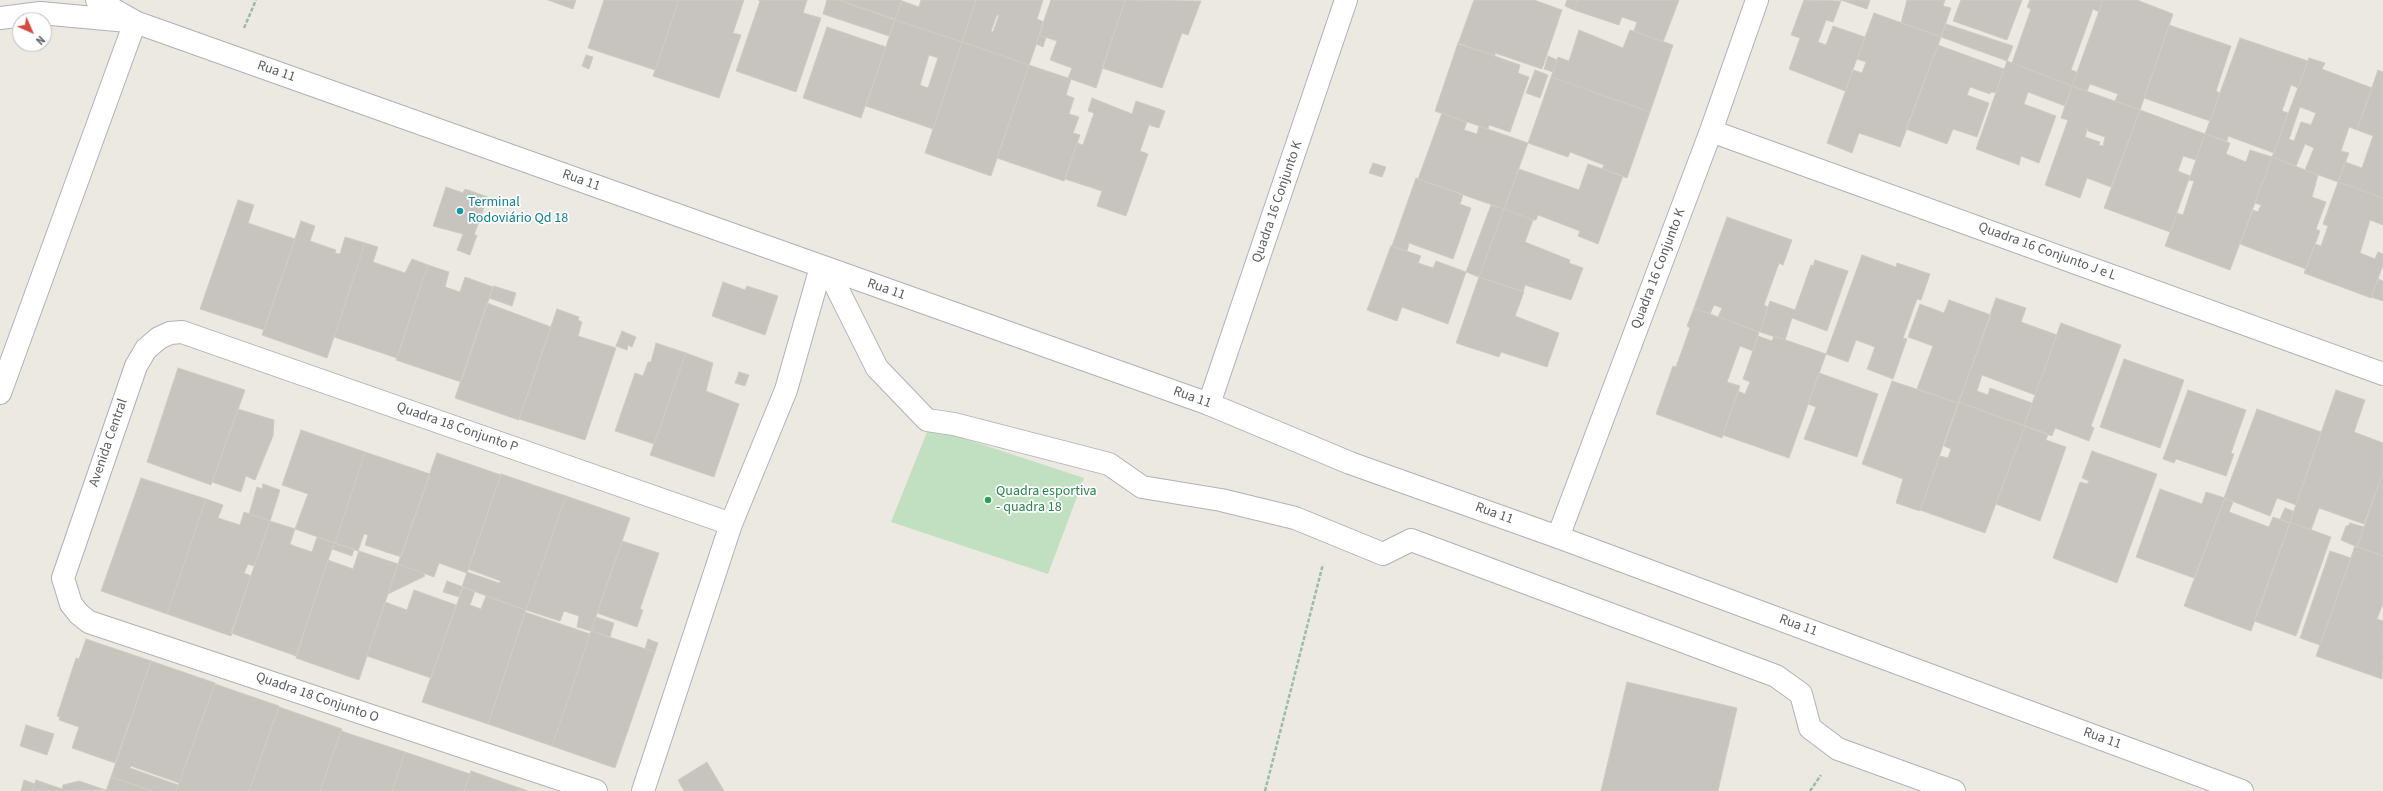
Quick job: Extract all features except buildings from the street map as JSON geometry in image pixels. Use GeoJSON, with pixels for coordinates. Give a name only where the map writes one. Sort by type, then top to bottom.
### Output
{"type":"FeatureCollection","features":[{"type":"Feature","properties":{"kind":"street","name":"Rua 11"},"geometry":{"type":"LineString","coordinates":[[97,0],[135,22],[824,269],[1209,404],[1350,463],[1558,537],[2242,791]]}},
{"type":"Feature","properties":{"kind":"street","name":"Quadra 16 Conjunto K"},"geometry":{"type":"LineString","coordinates":[[1558,537],[1711,131],[1757,0]]}},
{"type":"Feature","properties":{"kind":"street","name":"Quadra 16 Conjunto K"},"geometry":{"type":"LineString","coordinates":[[1209,404],[1344,1]]}},
{"type":"Feature","properties":{"kind":"street","name":"Rua 11"},"geometry":{"type":"LineString","coordinates":[[0,18],[40,13],[135,22]]}},
{"type":"Feature","properties":{"kind":"street"},"geometry":{"type":"LineString","coordinates":[[0,393],[135,22]]}},
{"type":"Feature","properties":{"kind":"street","name":"Quadra 16 Conjunto J e L"},"geometry":{"type":"LineString","coordinates":[[1711,131],[2383,374]]}},
{"type":"Feature","properties":{"kind":"street"},"geometry":{"type":"LineString","coordinates":[[643,791],[731,524],[786,390],[824,269]]}},
{"type":"Feature","properties":{"kind":"street"},"geometry":{"type":"LineString","coordinates":[[824,269],[878,368],[927,420],[954,424],[1109,464],[1142,487],[1221,500],[1295,518],[1384,554],[1412,540],[1776,676],[1801,694],[1810,728],[1838,749],[1954,791]]}},
{"type":"Feature","properties":{"kind":"street","name":"Quadra 18 Conjunto P"},"geometry":{"type":"LineString","coordinates":[[182,332],[731,524]]}},
{"type":"Feature","properties":{"kind":"street","name":"Avenida Central"},"geometry":{"type":"LineString","coordinates":[[63,578],[136,366],[146,349],[159,338],[170,333],[182,332]]}},
{"type":"Feature","properties":{"kind":"street","name":"Quadra 18 Conjunto O"},"geometry":{"type":"LineString","coordinates":[[63,578],[70,604],[90,622],[596,791]]}},
{"type":"Feature","properties":{"kind":"path"},"geometry":{"type":"LineString","coordinates":[[1265,791],[1331,533]]}},
{"type":"Feature","properties":{"kind":"green space","name":"Quadra esportiva - quadra 18"},"geometry":{"type":"Polygon","coordinates":[[[929,427],[1084,478],[1048,574],[891,522],[929,427]]]}},
{"type":"Feature","properties":{"kind":"place","name":"Terminal Rodoviário Qd 18"},"geometry":{"type":"Point","coordinates":[460,211]}},
{"type":"Feature","properties":{"kind":"place","name":"Quadra esportiva - quadra 18"},"geometry":{"type":"Point","coordinates":[988,500]}}]}
